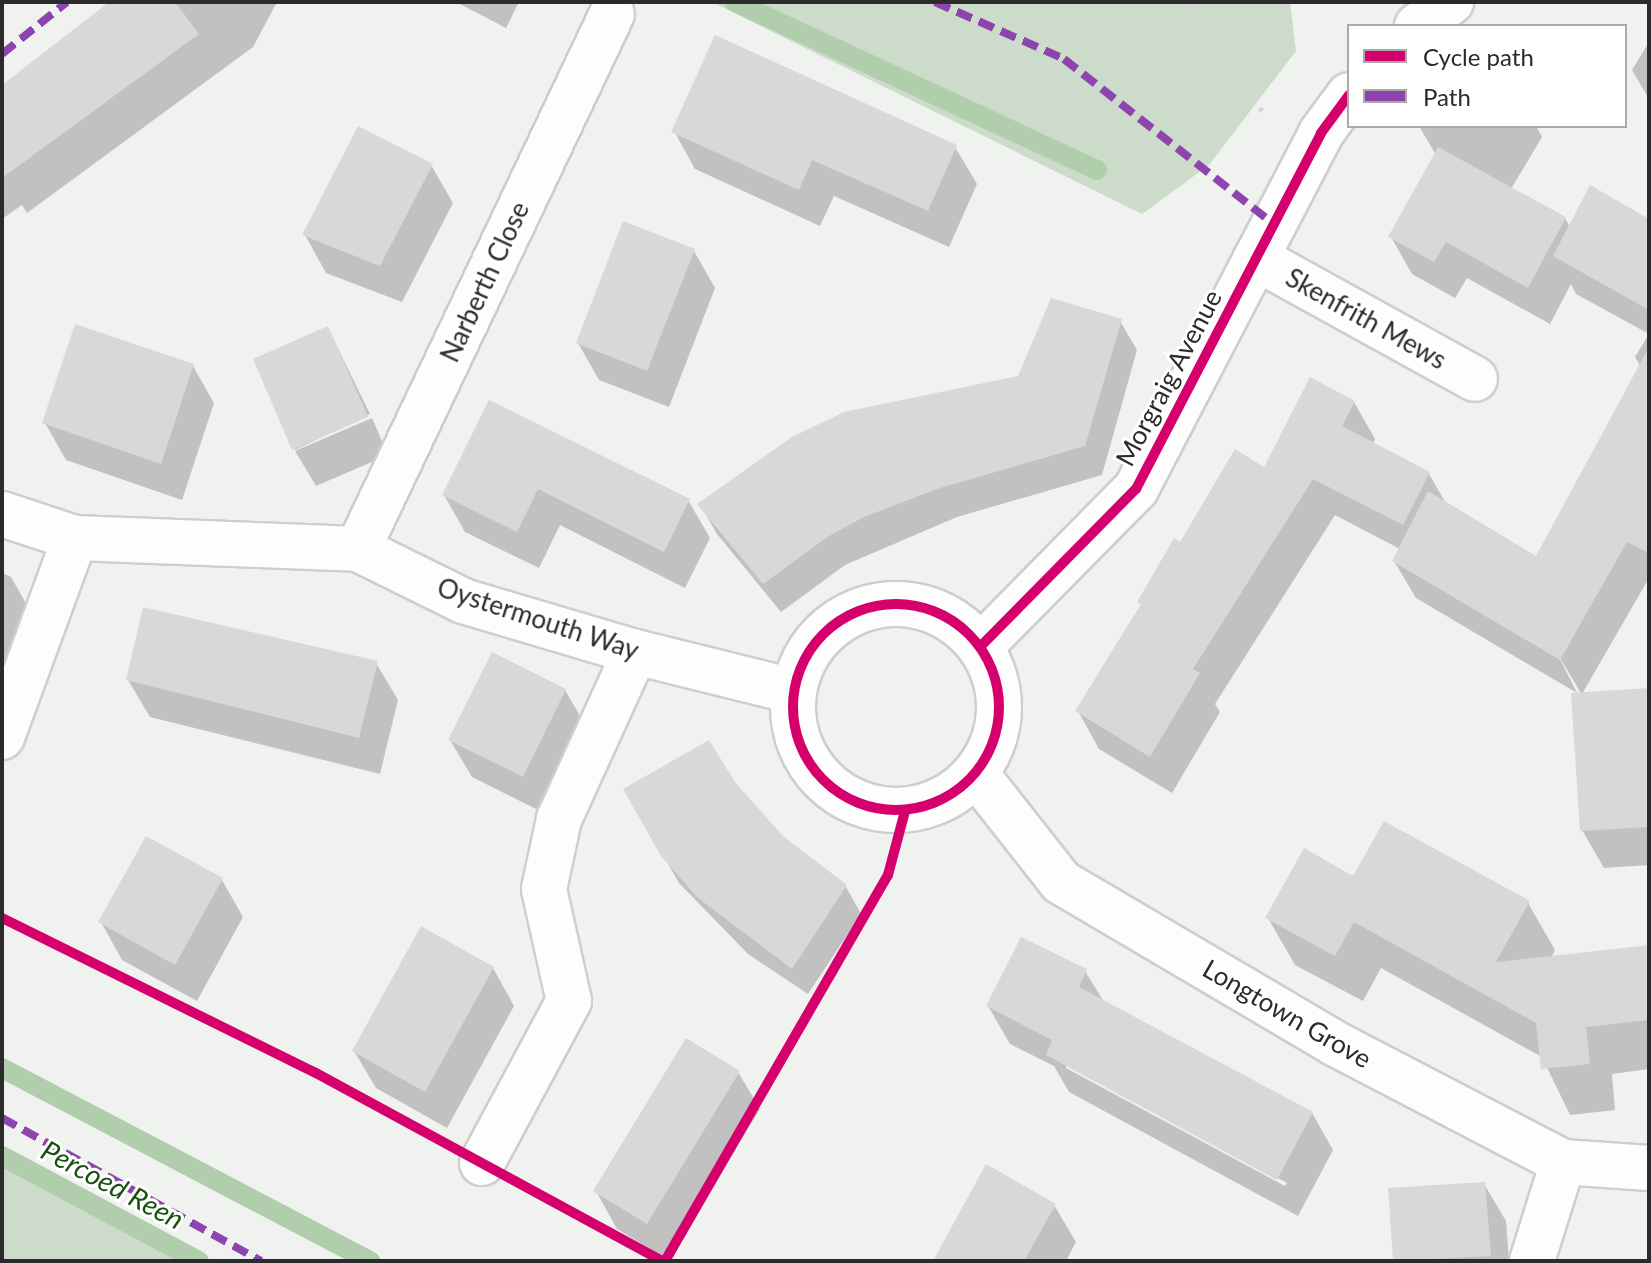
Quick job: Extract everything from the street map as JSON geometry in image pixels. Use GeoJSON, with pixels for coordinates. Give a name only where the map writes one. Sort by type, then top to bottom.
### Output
{"type":"FeatureCollection","features":[{"type":"Feature","properties":{"kind":"street"},"geometry":{"type":"LineString","coordinates":[[1420,24],[1451,2]]}},
{"type":"Feature","properties":{"kind":"street","name":"Narberth Close"},"geometry":{"type":"LineString","coordinates":[[358,549],[612,14]]}},
{"type":"Feature","properties":{"kind":"street","name":"Morgraig Avenue"},"geometry":{"type":"LineString","coordinates":[[981,646],[1136,489],[1321,133],[1347,98]]}},
{"type":"Feature","properties":{"kind":"street","name":"Skenfrith Mews"},"geometry":{"type":"LineString","coordinates":[[1256,258],[1475,379]]}},
{"type":"Feature","properties":{"kind":"street","name":"Oystermouth Way"},"geometry":{"type":"LineString","coordinates":[[2,514],[75,538],[358,549],[463,601],[635,652],[793,691]]}},
{"type":"Feature","properties":{"kind":"street"},"geometry":{"type":"LineString","coordinates":[[2,737],[75,538]]}},
{"type":"Feature","properties":{"kind":"street"},"geometry":{"type":"LineString","coordinates":[[905,603],[949,617],[981,646],[1001,701],[997,736],[976,774],[928,806],[905,811],[867,807],[837,793],[802,752],[793,691],[817,638],[842,617],[872,605],[905,603]]}},
{"type":"Feature","properties":{"kind":"street"},"geometry":{"type":"LineString","coordinates":[[482,1163],[569,1001],[544,889],[559,819],[635,652]]}},
{"type":"Feature","properties":{"kind":"street","name":"Longtown Grove"},"geometry":{"type":"LineString","coordinates":[[976,774],[1061,882],[1334,1043],[1563,1162],[1649,1168]]}},
{"type":"Feature","properties":{"kind":"street"},"geometry":{"type":"LineString","coordinates":[[1532,1261],[1563,1162]]}},
{"type":"Feature","properties":{"kind":"path"},"geometry":{"type":"LineString","coordinates":[[1184,2],[1264,115],[1321,133]]}},
{"type":"Feature","properties":{"kind":"green space"},"geometry":{"type":"Polygon","coordinates":[[[712,2],[1290,2],[1296,51],[1209,165],[1142,214],[712,2]]]}},
{"type":"Feature","properties":{"kind":"green space"},"geometry":{"type":"Polygon","coordinates":[[[2,1156],[199,1261],[2,1261],[2,1156]]]}},
{"type":"Feature","properties":{"kind":"building"},"geometry":{"type":"Polygon","coordinates":[[[109,2],[175,2],[199,34],[2,178],[2,85],[109,2]]]}},
{"type":"Feature","properties":{"kind":"building"},"geometry":{"type":"Polygon","coordinates":[[[715,35],[957,145],[928,211],[812,160],[799,190],[671,132],[715,35]]]}},
{"type":"Feature","properties":{"kind":"building"},"geometry":{"type":"Polygon","coordinates":[[[358,126],[433,164],[380,266],[302,235],[358,126]]]}},
{"type":"Feature","properties":{"kind":"building"},"geometry":{"type":"Polygon","coordinates":[[[1438,147],[1566,217],[1528,288],[1446,242],[1434,262],[1388,237],[1438,147]]]}},
{"type":"Feature","properties":{"kind":"building"},"geometry":{"type":"Polygon","coordinates":[[[1590,185],[1649,219],[1649,310],[1553,256],[1590,185]]]}},
{"type":"Feature","properties":{"kind":"building"},"geometry":{"type":"Polygon","coordinates":[[[623,221],[695,249],[647,371],[576,343],[623,221]]]}},
{"type":"Feature","properties":{"kind":"building"},"geometry":{"type":"Polygon","coordinates":[[[1051,298],[1122,319],[1085,446],[940,488],[864,517],[829,536],[763,584],[697,504],[792,437],[844,412],[1018,376],[1051,298]]]}},
{"type":"Feature","properties":{"kind":"building"},"geometry":{"type":"Polygon","coordinates":[[[75,324],[194,364],[161,464],[42,423],[75,324]]]}},
{"type":"Feature","properties":{"kind":"building"},"geometry":{"type":"Polygon","coordinates":[[[328,326],[368,417],[292,450],[253,359],[328,326]]]}},
{"type":"Feature","properties":{"kind":"building"},"geometry":{"type":"Polygon","coordinates":[[[1649,347],[1649,553],[1627,542],[1560,660],[1392,561],[1428,491],[1536,556],[1649,347]]]}},
{"type":"Feature","properties":{"kind":"building"},"geometry":{"type":"Polygon","coordinates":[[[1310,377],[1355,401],[1342,426],[1430,472],[1403,525],[1313,479],[1193,669],[1200,673],[1150,757],[1075,711],[1141,604],[1137,602],[1174,538],[1180,542],[1235,449],[1264,467],[1310,377]]]}},
{"type":"Feature","properties":{"kind":"building"},"geometry":{"type":"Polygon","coordinates":[[[489,400],[690,499],[664,552],[538,489],[517,532],[442,495],[489,400]]]}},
{"type":"Feature","properties":{"kind":"building"},"geometry":{"type":"Polygon","coordinates":[[[143,607],[378,661],[359,738],[126,680],[143,607]]]}},
{"type":"Feature","properties":{"kind":"building"},"geometry":{"type":"Polygon","coordinates":[[[492,652],[566,689],[523,777],[448,740],[492,652]]]}},
{"type":"Feature","properties":{"kind":"building"},"geometry":{"type":"Polygon","coordinates":[[[1649,688],[1649,827],[1580,831],[1571,693],[1649,688]]]}},
{"type":"Feature","properties":{"kind":"building"},"geometry":{"type":"Polygon","coordinates":[[[709,740],[735,782],[783,836],[847,885],[792,969],[698,898],[661,856],[623,789],[709,740]]]}},
{"type":"Feature","properties":{"kind":"building"},"geometry":{"type":"Polygon","coordinates":[[[1384,821],[1530,901],[1496,962],[1649,945],[1649,1020],[1586,1027],[1590,1064],[1541,1069],[1536,1023],[1354,922],[1335,956],[1265,918],[1304,848],[1353,876],[1384,821]]]}},
{"type":"Feature","properties":{"kind":"building"},"geometry":{"type":"Polygon","coordinates":[[[146,836],[223,878],[175,965],[98,922],[146,836]]]}},
{"type":"Feature","properties":{"kind":"building"},"geometry":{"type":"Polygon","coordinates":[[[421,926],[494,967],[425,1092],[352,1051],[421,926]]]}},
{"type":"Feature","properties":{"kind":"building"},"geometry":{"type":"Polygon","coordinates":[[[1021,937],[1087,969],[1079,987],[1313,1112],[1277,1180],[1046,1055],[1052,1040],[986,1006],[1021,937]]]}},
{"type":"Feature","properties":{"kind":"building"},"geometry":{"type":"Polygon","coordinates":[[[686,1038],[740,1071],[647,1224],[593,1191],[686,1038]]]}},
{"type":"Feature","properties":{"kind":"building"},"geometry":{"type":"Polygon","coordinates":[[[986,1164],[1056,1204],[1024,1261],[933,1261],[986,1164]]]}},
{"type":"Feature","properties":{"kind":"building"},"geometry":{"type":"Polygon","coordinates":[[[1485,1182],[1491,1256],[1393,1261],[1388,1188],[1485,1182]]]}},
{"type":"Feature","properties":{"kind":"waterway"},"geometry":{"type":"LineString","coordinates":[[735,2],[1097,170]]}},
{"type":"Feature","properties":{"kind":"waterway"},"geometry":{"type":"LineString","coordinates":[[2,1068],[370,1261]]}},
{"type":"Feature","properties":{"kind":"waterway","name":"Percoed Reen"},"geometry":{"type":"LineString","coordinates":[[2,1156],[199,1261]]}},
{"type":"Feature","properties":{"kind":"marked path"},"geometry":{"type":"LineString","coordinates":[[2,54],[67,2]]}},
{"type":"Feature","properties":{"kind":"marked path"},"geometry":{"type":"LineString","coordinates":[[935,2],[1064,59],[1274,224]]}},
{"type":"Feature","properties":{"kind":"marked path"},"geometry":{"type":"LineString","coordinates":[[2,1118],[261,1261]]}},
{"type":"Feature","properties":{"kind":"cycle path"},"geometry":{"type":"LineString","coordinates":[[981,646],[1136,489],[1321,133],[1347,98]]}},
{"type":"Feature","properties":{"kind":"cycle path"},"geometry":{"type":"LineString","coordinates":[[896,604],[936,612],[969,634],[991,667],[999,707],[991,747],[969,780],[936,802],[896,810],[856,802],[823,780],[801,747],[793,707],[801,667],[823,634],[856,612],[896,604]]}},
{"type":"Feature","properties":{"kind":"cycle path"},"geometry":{"type":"LineString","coordinates":[[665,1261],[888,875],[905,811]]}},
{"type":"Feature","properties":{"kind":"cycle path"},"geometry":{"type":"LineString","coordinates":[[2,918],[316,1073],[662,1261]]}}]}
